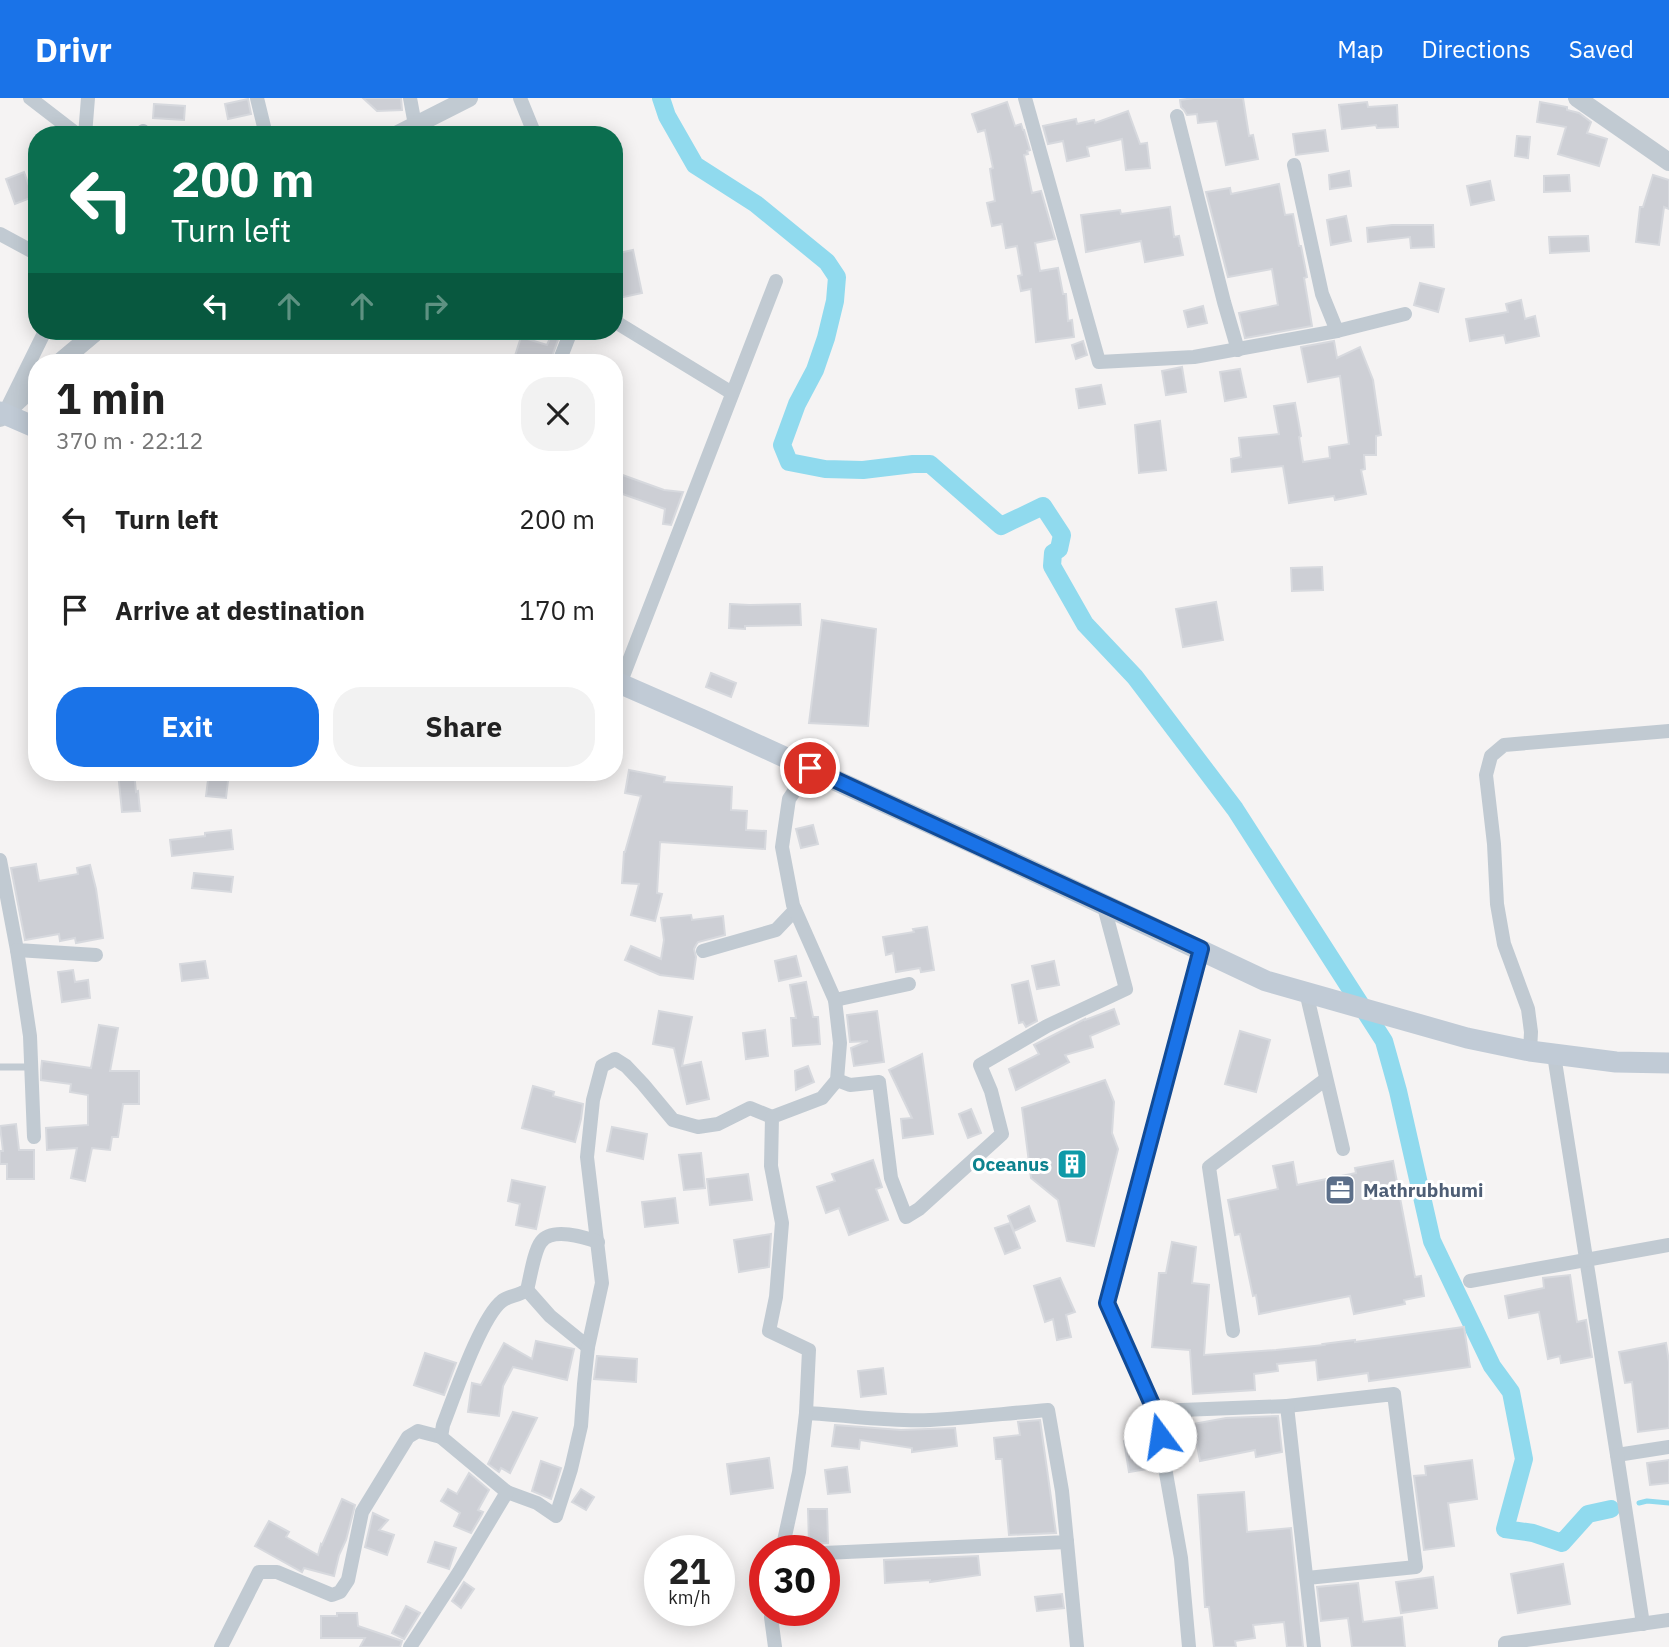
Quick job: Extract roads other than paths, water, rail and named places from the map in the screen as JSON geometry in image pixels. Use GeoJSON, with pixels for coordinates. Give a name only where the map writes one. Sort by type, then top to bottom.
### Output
{"type":"FeatureCollection","features":[{"type":"Feature","properties":{"kind":"main road"},"geometry":{"type":"LineString","coordinates":[[2,414],[28,424]]}},
{"type":"Feature","properties":{"kind":"main road"},"geometry":{"type":"LineString","coordinates":[[623,685],[811,767],[1266,981],[1468,1038],[1531,1051],[1616,1062],[1669,1063]]}},
{"type":"Feature","properties":{"kind":"street"},"geometry":{"type":"LineString","coordinates":[[30,98],[66,126]]}},
{"type":"Feature","properties":{"kind":"street"},"geometry":{"type":"LineString","coordinates":[[86,126],[88,98]]}},
{"type":"Feature","properties":{"kind":"street"},"geometry":{"type":"LineString","coordinates":[[257,98],[264,126]]}},
{"type":"Feature","properties":{"kind":"street"},"geometry":{"type":"LineString","coordinates":[[410,98],[415,125],[469,98]]}},
{"type":"Feature","properties":{"kind":"street"},"geometry":{"type":"LineString","coordinates":[[520,98],[531,126]]}},
{"type":"Feature","properties":{"kind":"street"},"geometry":{"type":"LineString","coordinates":[[1025,98],[1099,362],[1194,357],[1337,331],[1405,314]]}},
{"type":"Feature","properties":{"kind":"street"},"geometry":{"type":"LineString","coordinates":[[1577,98],[1669,162]]}},
{"type":"Feature","properties":{"kind":"street"},"geometry":{"type":"LineString","coordinates":[[1177,116],[1238,350]]}},
{"type":"Feature","properties":{"kind":"street"},"geometry":{"type":"LineString","coordinates":[[1294,165],[1322,294],[1337,331]]}},
{"type":"Feature","properties":{"kind":"street"},"geometry":{"type":"LineString","coordinates":[[0,234],[28,249]]}},
{"type":"Feature","properties":{"kind":"street"},"geometry":{"type":"LineString","coordinates":[[623,667],[776,281]]}},
{"type":"Feature","properties":{"kind":"street"},"geometry":{"type":"LineString","coordinates":[[623,327],[732,394]]}},
{"type":"Feature","properties":{"kind":"street"},"geometry":{"type":"LineString","coordinates":[[70,354],[86,340]]}},
{"type":"Feature","properties":{"kind":"street"},"geometry":{"type":"LineString","coordinates":[[2,414],[28,364]]}},
{"type":"Feature","properties":{"kind":"street"},"geometry":{"type":"LineString","coordinates":[[2,414],[28,391]]}},
{"type":"Feature","properties":{"kind":"street"},"geometry":{"type":"LineString","coordinates":[[1531,1051],[1528,1009],[1504,944],[1497,904],[1494,844],[1486,775],[1490,757],[1504,744],[1669,731]]}},
{"type":"Feature","properties":{"kind":"street"},"geometry":{"type":"LineString","coordinates":[[221,1647],[260,1572],[277,1572],[332,1595],[341,1592],[348,1580],[362,1513],[408,1437],[418,1431],[441,1437],[507,1492],[537,1503],[556,1516],[581,1426],[583,1384],[602,1283],[587,1157],[593,1100],[602,1066],[615,1059],[626,1066],[673,1119],[698,1126],[718,1124],[750,1108],[772,1117],[822,1098],[837,1080],[839,1043],[835,1000],[793,905],[782,847],[789,799],[811,767]]}},
{"type":"Feature","properties":{"kind":"street"},"geometry":{"type":"LineString","coordinates":[[0,860],[30,1036],[34,1137]]}},
{"type":"Feature","properties":{"kind":"street"},"geometry":{"type":"LineString","coordinates":[[837,1080],[850,1085],[879,1082],[891,1178],[906,1217],[919,1209],[1002,1134],[991,1091],[979,1065],[1047,1026],[1126,989],[1103,903]]}},
{"type":"Feature","properties":{"kind":"street"},"geometry":{"type":"LineString","coordinates":[[703,951],[776,930],[795,910]]}},
{"type":"Feature","properties":{"kind":"street"},"geometry":{"type":"LineString","coordinates":[[1189,1647],[1181,1558],[1155,1411],[1107,1303],[1201,949]]}},
{"type":"Feature","properties":{"kind":"street"},"geometry":{"type":"LineString","coordinates":[[17,950],[96,955]]}},
{"type":"Feature","properties":{"kind":"street"},"geometry":{"type":"LineString","coordinates":[[835,1000],[909,984]]}},
{"type":"Feature","properties":{"kind":"street"},"geometry":{"type":"LineString","coordinates":[[1308,992],[1343,1149]]}},
{"type":"Feature","properties":{"kind":"street"},"geometry":{"type":"LineString","coordinates":[[1554,1055],[1643,1624]]}},
{"type":"Feature","properties":{"kind":"street"},"geometry":{"type":"LineString","coordinates":[[1233,1331],[1209,1167],[1326,1079]]}},
{"type":"Feature","properties":{"kind":"street"},"geometry":{"type":"LineString","coordinates":[[772,1117],[771,1166],[782,1223],[776,1297],[769,1331],[809,1350],[806,1413],[799,1472],[785,1535]]}},
{"type":"Feature","properties":{"kind":"street"},"geometry":{"type":"LineString","coordinates":[[441,1437],[443,1424],[492,1310],[504,1298],[527,1290],[539,1244],[547,1236],[562,1234],[582,1236],[598,1242]]}},
{"type":"Feature","properties":{"kind":"street"},"geometry":{"type":"LineString","coordinates":[[1470,1281],[1669,1245]]}},
{"type":"Feature","properties":{"kind":"street"},"geometry":{"type":"LineString","coordinates":[[527,1290],[550,1315],[589,1347]]}},
{"type":"Feature","properties":{"kind":"street"},"geometry":{"type":"LineString","coordinates":[[1155,1411],[1287,1406],[1394,1394],[1416,1567],[1307,1578]]}},
{"type":"Feature","properties":{"kind":"street"},"geometry":{"type":"LineString","coordinates":[[1287,1406],[1314,1647]]}},
{"type":"Feature","properties":{"kind":"street"},"geometry":{"type":"LineString","coordinates":[[806,1413],[928,1420],[1048,1410],[1062,1491],[1077,1647]]}},
{"type":"Feature","properties":{"kind":"street"},"geometry":{"type":"LineString","coordinates":[[1617,1455],[1669,1447]]}},
{"type":"Feature","properties":{"kind":"street"},"geometry":{"type":"LineString","coordinates":[[410,1647],[507,1492]]}},
{"type":"Feature","properties":{"kind":"street"},"geometry":{"type":"LineString","coordinates":[[840,1552],[1067,1542]]}},
{"type":"Feature","properties":{"kind":"street"},"geometry":{"type":"LineString","coordinates":[[1505,1647],[1505,1643],[1669,1620]]}},
{"type":"Feature","properties":{"kind":"street"},"geometry":{"type":"LineString","coordinates":[[772,1626],[775,1647]]}},
{"type":"Feature","properties":{"kind":"lane"},"geometry":{"type":"LineString","coordinates":[[0,1068],[32,1067]]}},
{"type":"Feature","properties":{"kind":"waterway"},"geometry":{"type":"LineString","coordinates":[[661,98],[667,116],[695,165],[756,204],[827,262],[837,277],[835,301],[826,338],[782,445],[789,462],[825,469],[863,470],[930,464],[1001,526],[1043,506],[1062,535],[1059,549],[1053,553],[1052,566],[1085,624],[1135,677],[1235,809],[1384,1041],[1432,1241],[1492,1366],[1511,1392],[1524,1459],[1505,1529],[1533,1533],[1562,1543],[1588,1514],[1611,1509]]}},
{"type":"Feature","properties":{"kind":"waterway"},"geometry":{"type":"LineString","coordinates":[[1639,1503],[1669,1503]]}},
{"type":"Feature","properties":{"kind":"place","name":"Oceanus"},"geometry":{"type":"Point","coordinates":[1072,1164]}},
{"type":"Feature","properties":{"kind":"place","name":"Mathrubhumi"},"geometry":{"type":"Point","coordinates":[1340,1190]}}]}
